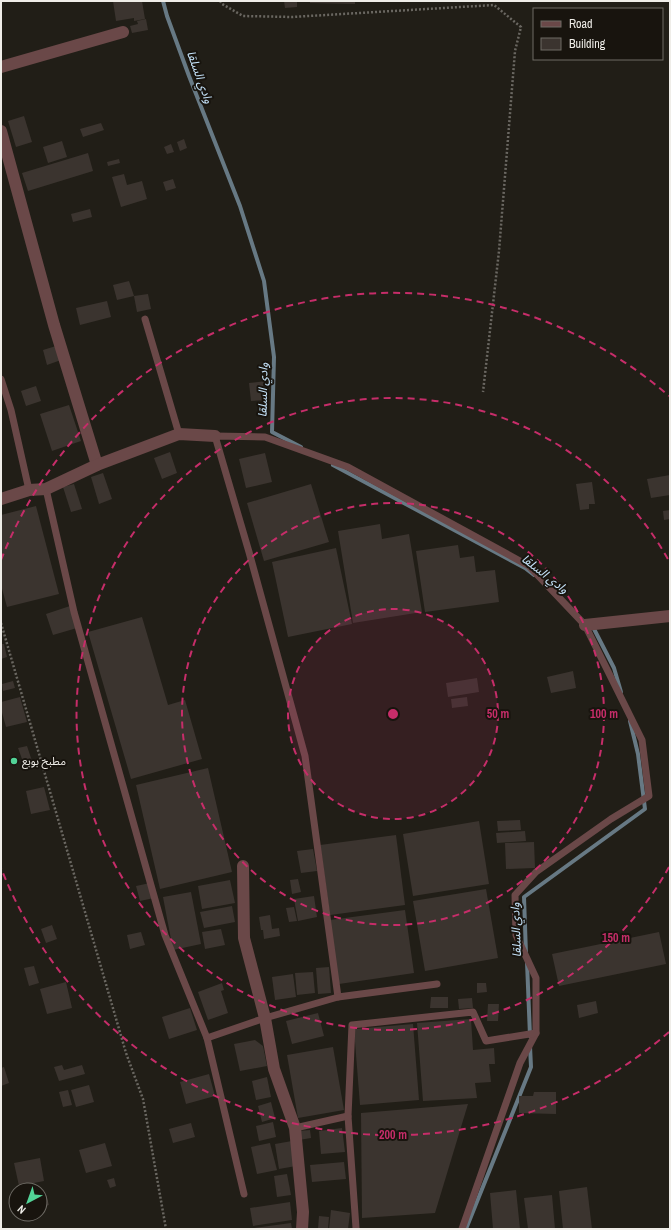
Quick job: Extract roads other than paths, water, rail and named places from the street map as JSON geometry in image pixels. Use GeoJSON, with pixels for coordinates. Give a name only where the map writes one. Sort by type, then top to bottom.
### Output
{"type":"FeatureCollection","features":[{"type":"Feature","properties":{"kind":"street"},"geometry":{"type":"LineString","coordinates":[[1,67],[123,32]]}},
{"type":"Feature","properties":{"kind":"street"},"geometry":{"type":"LineString","coordinates":[[1,131],[54,325],[97,465]]}},
{"type":"Feature","properties":{"kind":"street"},"geometry":{"type":"LineString","coordinates":[[1,499],[29,490],[46,489],[97,465],[179,434],[215,436]]}},
{"type":"Feature","properties":{"kind":"street"},"geometry":{"type":"LineString","coordinates":[[585,625],[670,616]]}},
{"type":"Feature","properties":{"kind":"street"},"geometry":{"type":"LineString","coordinates":[[243,866],[244,938],[265,1018],[274,1069],[295,1128],[303,1212],[302,1229]]}},
{"type":"Feature","properties":{"kind":"lane"},"geometry":{"type":"LineString","coordinates":[[145,319],[179,434]]}},
{"type":"Feature","properties":{"kind":"lane"},"geometry":{"type":"LineString","coordinates":[[1,379],[11,410],[29,490]]}},
{"type":"Feature","properties":{"kind":"lane"},"geometry":{"type":"LineString","coordinates":[[338,997],[305,756],[249,552],[215,436],[265,437],[348,467],[529,566],[585,625],[642,740],[649,796],[611,819],[536,872],[515,895],[516,935],[536,978],[536,1034],[520,1062],[462,1229]]}},
{"type":"Feature","properties":{"kind":"lane"},"geometry":{"type":"LineString","coordinates":[[46,489],[74,612],[165,935],[207,1038],[244,1194]]}},
{"type":"Feature","properties":{"kind":"lane"},"geometry":{"type":"LineString","coordinates":[[207,1038],[265,1018],[338,997],[437,984]]}},
{"type":"Feature","properties":{"kind":"lane"},"geometry":{"type":"LineString","coordinates":[[356,1228],[348,1116],[352,1025],[473,1012],[486,1040],[536,1034]]}},
{"type":"Feature","properties":{"kind":"lane"},"geometry":{"type":"LineString","coordinates":[[295,1128],[348,1116]]}},
{"type":"Feature","properties":{"kind":"waterway","name":"وادي السلقا"},"geometry":{"type":"LineString","coordinates":[[163,1],[189,76],[240,206],[264,281],[274,357],[272,432],[301,447]]}},
{"type":"Feature","properties":{"kind":"waterway","name":"وادي السلقا"},"geometry":{"type":"LineString","coordinates":[[333,465],[525,568],[534,575]]}},
{"type":"Feature","properties":{"kind":"waterway","name":"وادي السلقا"},"geometry":{"type":"LineString","coordinates":[[593,627],[614,668],[621,692]]}},
{"type":"Feature","properties":{"kind":"waterway","name":"وادي السلقا"},"geometry":{"type":"LineString","coordinates":[[526,954],[524,897],[645,809],[638,754],[630,721]]}},
{"type":"Feature","properties":{"kind":"waterway","name":"وادي السلقا"},"geometry":{"type":"LineString","coordinates":[[527,962],[530,1036]]}},
{"type":"Feature","properties":{"kind":"waterway","name":"وادي السلقا"},"geometry":{"type":"LineString","coordinates":[[466,1229],[531,1067],[530,1046]]}},
{"type":"Feature","properties":{"kind":"place","name":"مطبخ بوبع"},"geometry":{"type":"Point","coordinates":[14,761]}}]}
